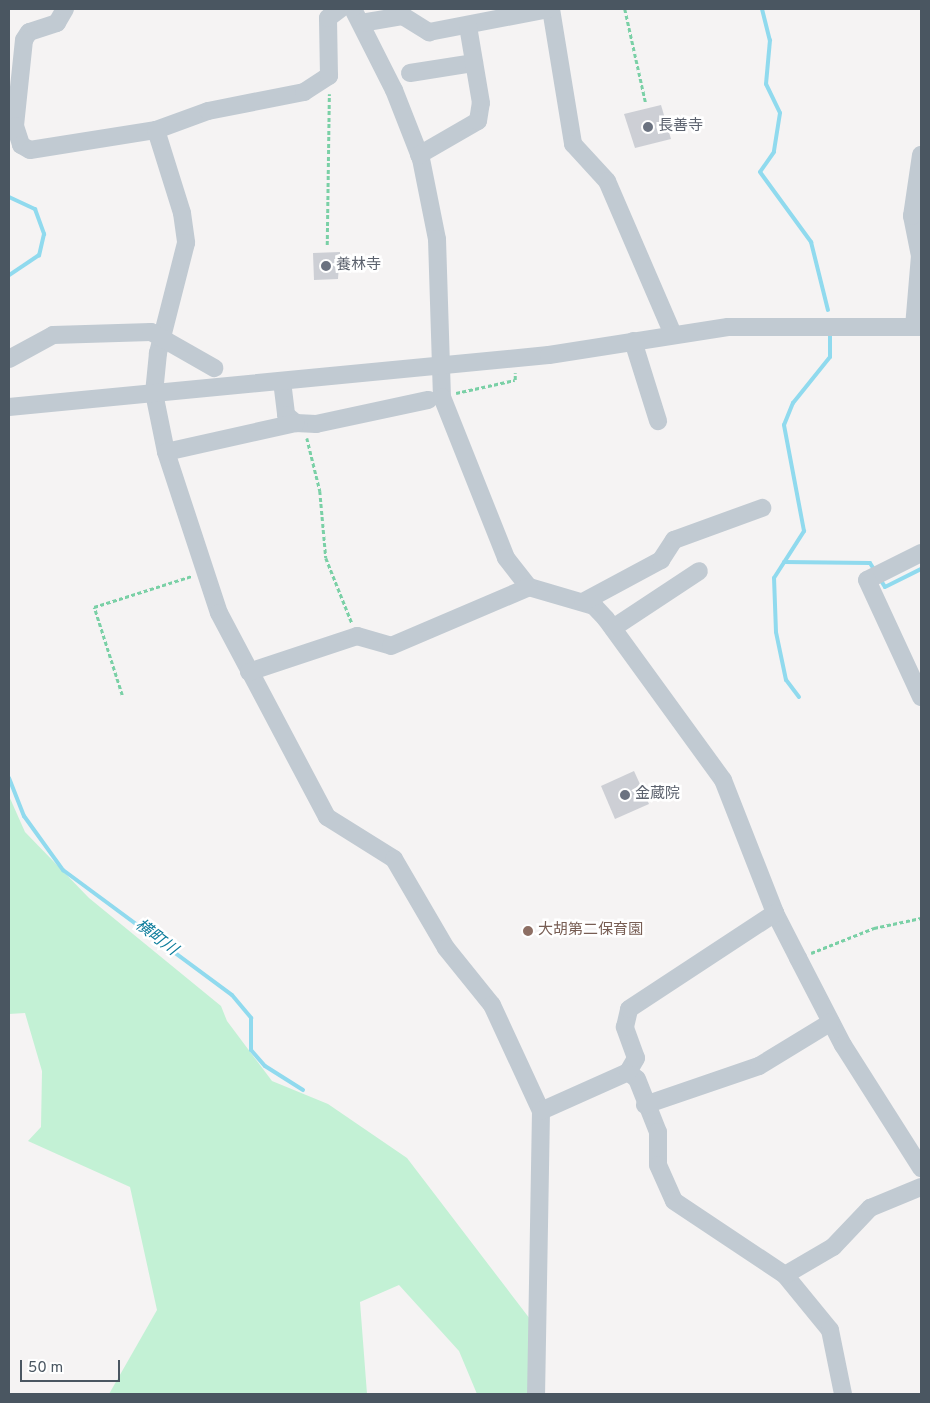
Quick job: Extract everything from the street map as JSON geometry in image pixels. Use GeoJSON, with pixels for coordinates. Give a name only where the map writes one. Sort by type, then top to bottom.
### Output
{"type":"FeatureCollection","features":[{"type":"Feature","properties":{"kind":"street"},"geometry":{"type":"LineString","coordinates":[[66,9],[57,23],[29,32],[24,40],[15,126],[21,145],[30,150],[156,130],[208,111],[304,92],[329,76],[328,18],[340,9]]}},
{"type":"Feature","properties":{"kind":"street"},"geometry":{"type":"LineString","coordinates":[[673,334],[607,181],[573,144],[549,9],[429,32],[404,16],[357,16],[419,155],[437,239],[442,364],[447,413],[506,558],[529,587],[594,606],[613,628],[723,780],[775,913],[831,1022],[921,1168]]}},
{"type":"Feature","properties":{"kind":"street"},"geometry":{"type":"LineString","coordinates":[[419,155],[478,121],[481,103],[468,26]]}},
{"type":"Feature","properties":{"kind":"street"},"geometry":{"type":"LineString","coordinates":[[410,73],[474,63]]}},
{"type":"Feature","properties":{"kind":"street"},"geometry":{"type":"LineString","coordinates":[[156,130],[182,213],[186,243],[162,334],[154,393],[166,452],[226,630],[327,817],[394,859],[446,948],[482,989],[541,1111],[536,1394]]}},
{"type":"Feature","properties":{"kind":"street"},"geometry":{"type":"LineString","coordinates":[[9,407],[442,364],[513,359],[728,327],[918,327],[920,256],[912,216],[921,155]]}},
{"type":"Feature","properties":{"kind":"street"},"geometry":{"type":"LineString","coordinates":[[9,359],[54,335],[162,334],[214,368]]}},
{"type":"Feature","properties":{"kind":"street"},"geometry":{"type":"LineString","coordinates":[[633,341],[658,421]]}},
{"type":"Feature","properties":{"kind":"street"},"geometry":{"type":"LineString","coordinates":[[282,381],[286,416],[300,423]]}},
{"type":"Feature","properties":{"kind":"street"},"geometry":{"type":"LineString","coordinates":[[166,452],[300,423],[428,400]]}},
{"type":"Feature","properties":{"kind":"street"},"geometry":{"type":"LineString","coordinates":[[583,602],[661,560],[674,540],[762,508]]}},
{"type":"Feature","properties":{"kind":"street"},"geometry":{"type":"LineString","coordinates":[[921,553],[867,580],[921,697]]}},
{"type":"Feature","properties":{"kind":"street"},"geometry":{"type":"LineString","coordinates":[[613,628],[700,571]]}},
{"type":"Feature","properties":{"kind":"street"},"geometry":{"type":"LineString","coordinates":[[249,672],[357,636],[391,646],[529,587]]}},
{"type":"Feature","properties":{"kind":"street"},"geometry":{"type":"LineString","coordinates":[[541,1111],[628,1072],[636,1058],[625,1027],[629,1009],[775,913]]}},
{"type":"Feature","properties":{"kind":"street"},"geometry":{"type":"LineString","coordinates":[[645,1105],[759,1066],[831,1022]]}},
{"type":"Feature","properties":{"kind":"street"},"geometry":{"type":"LineString","coordinates":[[628,1072],[637,1079],[645,1105],[658,1132],[658,1165],[674,1201],[785,1275],[830,1330],[843,1394]]}},
{"type":"Feature","properties":{"kind":"street"},"geometry":{"type":"LineString","coordinates":[[785,1275],[832,1247],[870,1208],[921,1187]]}},
{"type":"Feature","properties":{"kind":"path"},"geometry":{"type":"LineString","coordinates":[[625,9],[646,104]]}},
{"type":"Feature","properties":{"kind":"path"},"geometry":{"type":"LineString","coordinates":[[328,245],[329,76]]}},
{"type":"Feature","properties":{"kind":"path"},"geometry":{"type":"LineString","coordinates":[[455,393],[515,380],[513,359]]}},
{"type":"Feature","properties":{"kind":"path"},"geometry":{"type":"LineString","coordinates":[[300,423],[320,490],[326,558],[357,636]]}},
{"type":"Feature","properties":{"kind":"path"},"geometry":{"type":"LineString","coordinates":[[122,695],[94,607],[206,572]]}},
{"type":"Feature","properties":{"kind":"path"},"geometry":{"type":"LineString","coordinates":[[798,958],[874,928],[921,918]]}},
{"type":"Feature","properties":{"kind":"green space"},"geometry":{"type":"Polygon","coordinates":[[[9,796],[25,832],[89,898],[221,1006],[227,1021],[272,1081],[328,1104],[407,1158],[543,1336],[545,1394],[477,1394],[459,1351],[399,1285],[360,1302],[367,1394],[109,1394],[157,1310],[130,1187],[28,1141],[41,1127],[42,1071],[25,1013],[9,1014],[9,796]]]}},
{"type":"Feature","properties":{"kind":"building","name":"長善寺"},"geometry":{"type":"Polygon","coordinates":[[[661,105],[671,139],[635,148],[624,114],[661,105]]]}},
{"type":"Feature","properties":{"kind":"building","name":"養林寺"},"geometry":{"type":"Polygon","coordinates":[[[340,252],[338,279],[314,280],[313,253],[340,252]]]}},
{"type":"Feature","properties":{"kind":"building","name":"金蔵院"},"geometry":{"type":"Polygon","coordinates":[[[634,771],[649,804],[615,819],[601,786],[634,771]]]}},
{"type":"Feature","properties":{"kind":"waterway"},"geometry":{"type":"LineString","coordinates":[[762,9],[770,40],[766,84],[780,113],[774,152],[760,172],[811,242],[828,310]]}},
{"type":"Feature","properties":{"kind":"waterway","name":"横町川"},"geometry":{"type":"LineString","coordinates":[[9,197],[35,209],[44,234],[39,255],[9,275]]}},
{"type":"Feature","properties":{"kind":"waterway"},"geometry":{"type":"LineString","coordinates":[[799,697],[786,680],[776,632],[774,578],[804,531],[784,425],[793,403],[830,357],[830,334]]}},
{"type":"Feature","properties":{"kind":"waterway"},"geometry":{"type":"LineString","coordinates":[[784,562],[870,563],[875,571]]}},
{"type":"Feature","properties":{"kind":"waterway"},"geometry":{"type":"LineString","coordinates":[[880,579],[885,587],[921,569]]}},
{"type":"Feature","properties":{"kind":"waterway","name":"横町川"},"geometry":{"type":"LineString","coordinates":[[9,778],[24,816],[63,870],[232,995],[251,1018],[251,1050],[265,1066],[303,1090]]}},
{"type":"Feature","properties":{"kind":"place","name":"長善寺"},"geometry":{"type":"Point","coordinates":[648,127]}},
{"type":"Feature","properties":{"kind":"place","name":"養林寺"},"geometry":{"type":"Point","coordinates":[326,266]}},
{"type":"Feature","properties":{"kind":"place","name":"金蔵院"},"geometry":{"type":"Point","coordinates":[625,795]}},
{"type":"Feature","properties":{"kind":"place","name":"大胡第二保育園"},"geometry":{"type":"Point","coordinates":[528,931]}}]}
